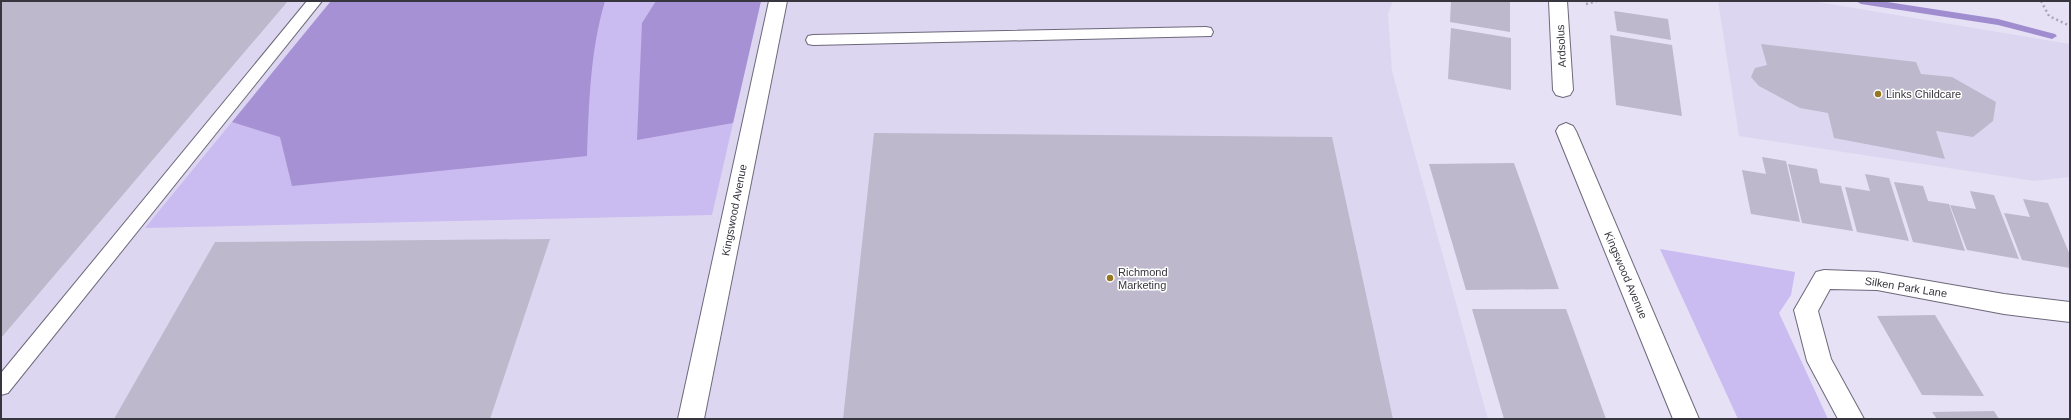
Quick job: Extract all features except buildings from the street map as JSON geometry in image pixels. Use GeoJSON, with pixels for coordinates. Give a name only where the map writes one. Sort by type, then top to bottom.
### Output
{"type":"FeatureCollection","features":[{"type":"Feature","properties":{"kind":"street","name":"Kingswood Avenue"},"geometry":{"type":"LineString","coordinates":[[691,419],[778,1]]}},
{"type":"Feature","properties":{"kind":"street","name":"Ardsolus"},"geometry":{"type":"LineString","coordinates":[[1558,1],[1563,90]]}},
{"type":"Feature","properties":{"kind":"street","name":"Kingswood Avenue"},"geometry":{"type":"LineString","coordinates":[[1566,131],[1686,419]]}},
{"type":"Feature","properties":{"kind":"street","name":"Silken Park Lane"},"geometry":{"type":"LineString","coordinates":[[1851,419],[1819,361],[1806,310],[1824,279],[1877,281],[2004,304],[2070,312]]}},
{"type":"Feature","properties":{"kind":"lane"},"geometry":{"type":"LineString","coordinates":[[1,387],[315,1]]}},
{"type":"Feature","properties":{"kind":"lane"},"geometry":{"type":"LineString","coordinates":[[813,40],[1206,32]]}},
{"type":"Feature","properties":{"kind":"path"},"geometry":{"type":"LineString","coordinates":[[2041,1],[2049,16],[2070,26]]}},
{"type":"Feature","properties":{"kind":"shaded area"},"geometry":{"type":"Polygon","coordinates":[[[1,1],[1393,1],[1388,14],[1392,71],[1488,419],[1,419],[1,1]]]}},
{"type":"Feature","properties":{"kind":"shaded area"},"geometry":{"type":"Polygon","coordinates":[[[331,1],[761,1],[712,215],[145,228],[331,1]]]}},
{"type":"Feature","properties":{"kind":"shaded area"},"geometry":{"type":"Polygon","coordinates":[[[331,1],[605,1],[593,58],[587,156],[292,186],[280,137],[232,122],[331,1]]]}},
{"type":"Feature","properties":{"kind":"shaded area"},"geometry":{"type":"Polygon","coordinates":[[[656,1],[761,1],[733,123],[637,140],[642,23],[656,1]]]}},
{"type":"Feature","properties":{"kind":"shaded area"},"geometry":{"type":"Polygon","coordinates":[[[1718,1],[1812,1],[2070,44],[2070,177],[2034,181],[1739,136],[1718,1]]]}},
{"type":"Feature","properties":{"kind":"shaded area"},"geometry":{"type":"Polygon","coordinates":[[[1660,249],[1795,272],[1791,295],[1779,313],[1828,419],[1738,419],[1660,249]]]}},
{"type":"Feature","properties":{"kind":"waterway"},"geometry":{"type":"LineString","coordinates":[[1861,1],[1998,22],[2052,36]]}},
{"type":"Feature","properties":{"kind":"place","name":"Links Childcare"},"geometry":{"type":"Point","coordinates":[1878,94]}},
{"type":"Feature","properties":{"kind":"place","name":"Richmond Marketing"},"geometry":{"type":"Point","coordinates":[1110,278]}}]}
